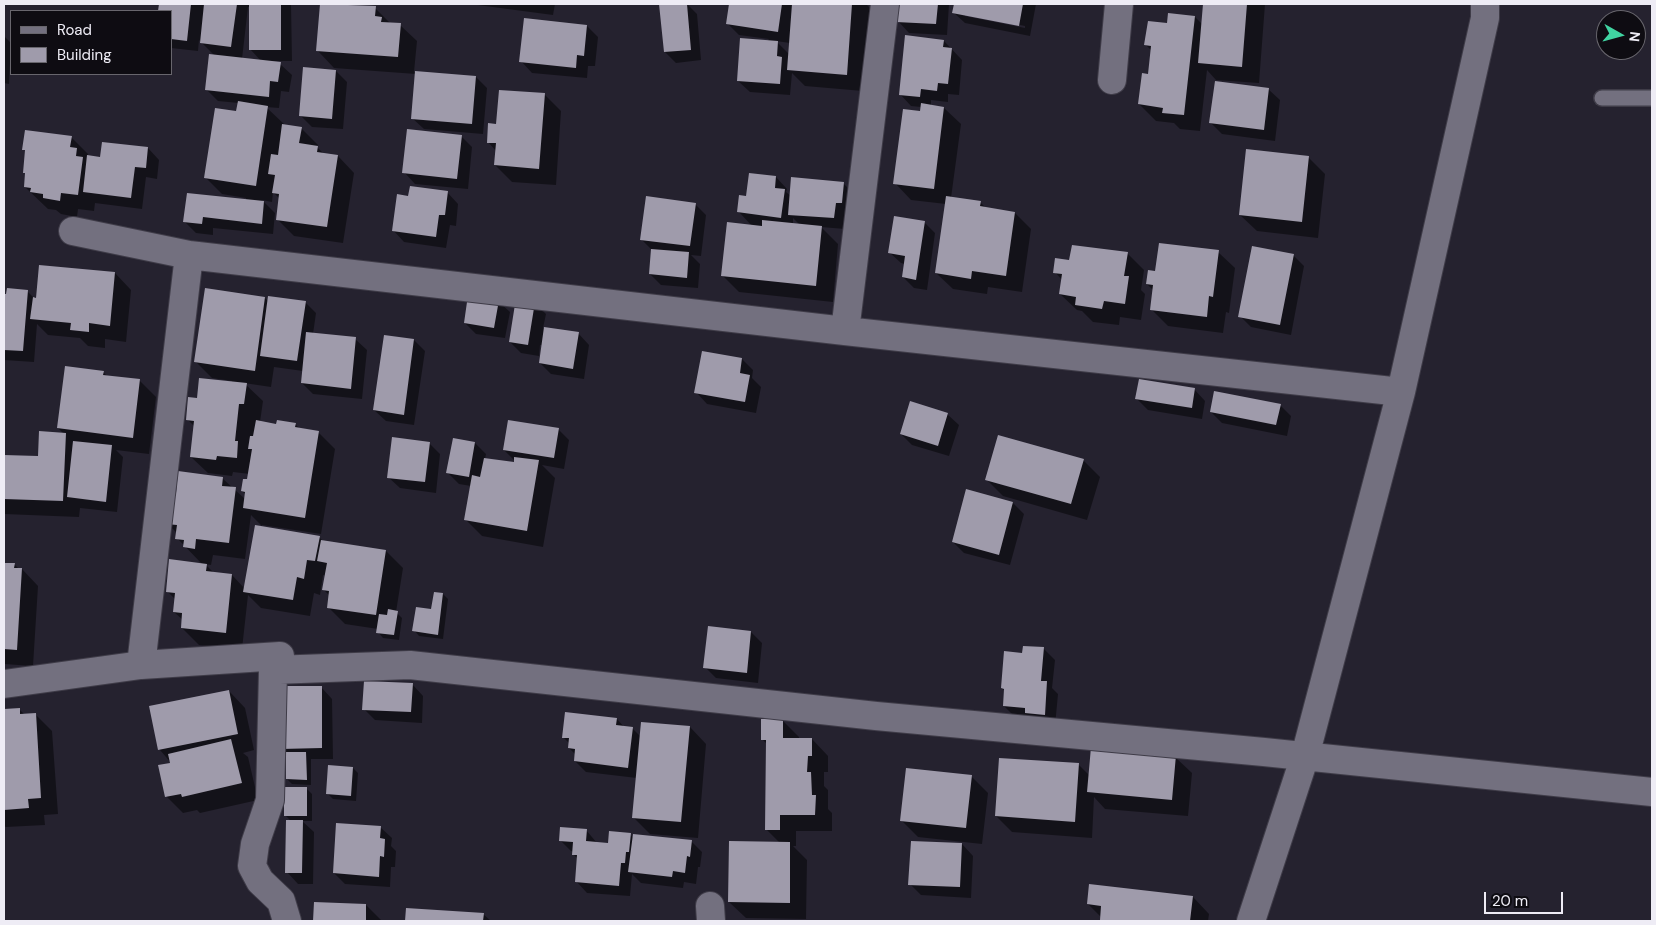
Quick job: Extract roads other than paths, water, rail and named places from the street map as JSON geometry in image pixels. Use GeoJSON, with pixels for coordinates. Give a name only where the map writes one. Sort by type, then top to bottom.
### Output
{"type":"FeatureCollection","features":[{"type":"Feature","properties":{"kind":"street"},"geometry":{"type":"LineString","coordinates":[[845,331],[885,4]]}},
{"type":"Feature","properties":{"kind":"street"},"geometry":{"type":"LineString","coordinates":[[1112,80],[1118,4]]}},
{"type":"Feature","properties":{"kind":"street"},"geometry":{"type":"LineString","coordinates":[[1251,921],[1304,756],[1401,392],[1485,18],[1485,4]]}},
{"type":"Feature","properties":{"kind":"street"},"geometry":{"type":"LineString","coordinates":[[73,231],[189,254],[845,331],[1401,392]]}},
{"type":"Feature","properties":{"kind":"street"},"geometry":{"type":"LineString","coordinates":[[140,665],[189,254]]}},
{"type":"Feature","properties":{"kind":"street"},"geometry":{"type":"LineString","coordinates":[[4,684],[140,665],[280,656],[273,670],[270,800],[255,844],[252,866],[260,881],[281,901],[287,921]]}},
{"type":"Feature","properties":{"kind":"street"},"geometry":{"type":"LineString","coordinates":[[273,670],[410,665],[866,715],[1304,756],[1652,792]]}},
{"type":"Feature","properties":{"kind":"lane"},"geometry":{"type":"LineString","coordinates":[[1602,98],[1652,98]]}}]}
